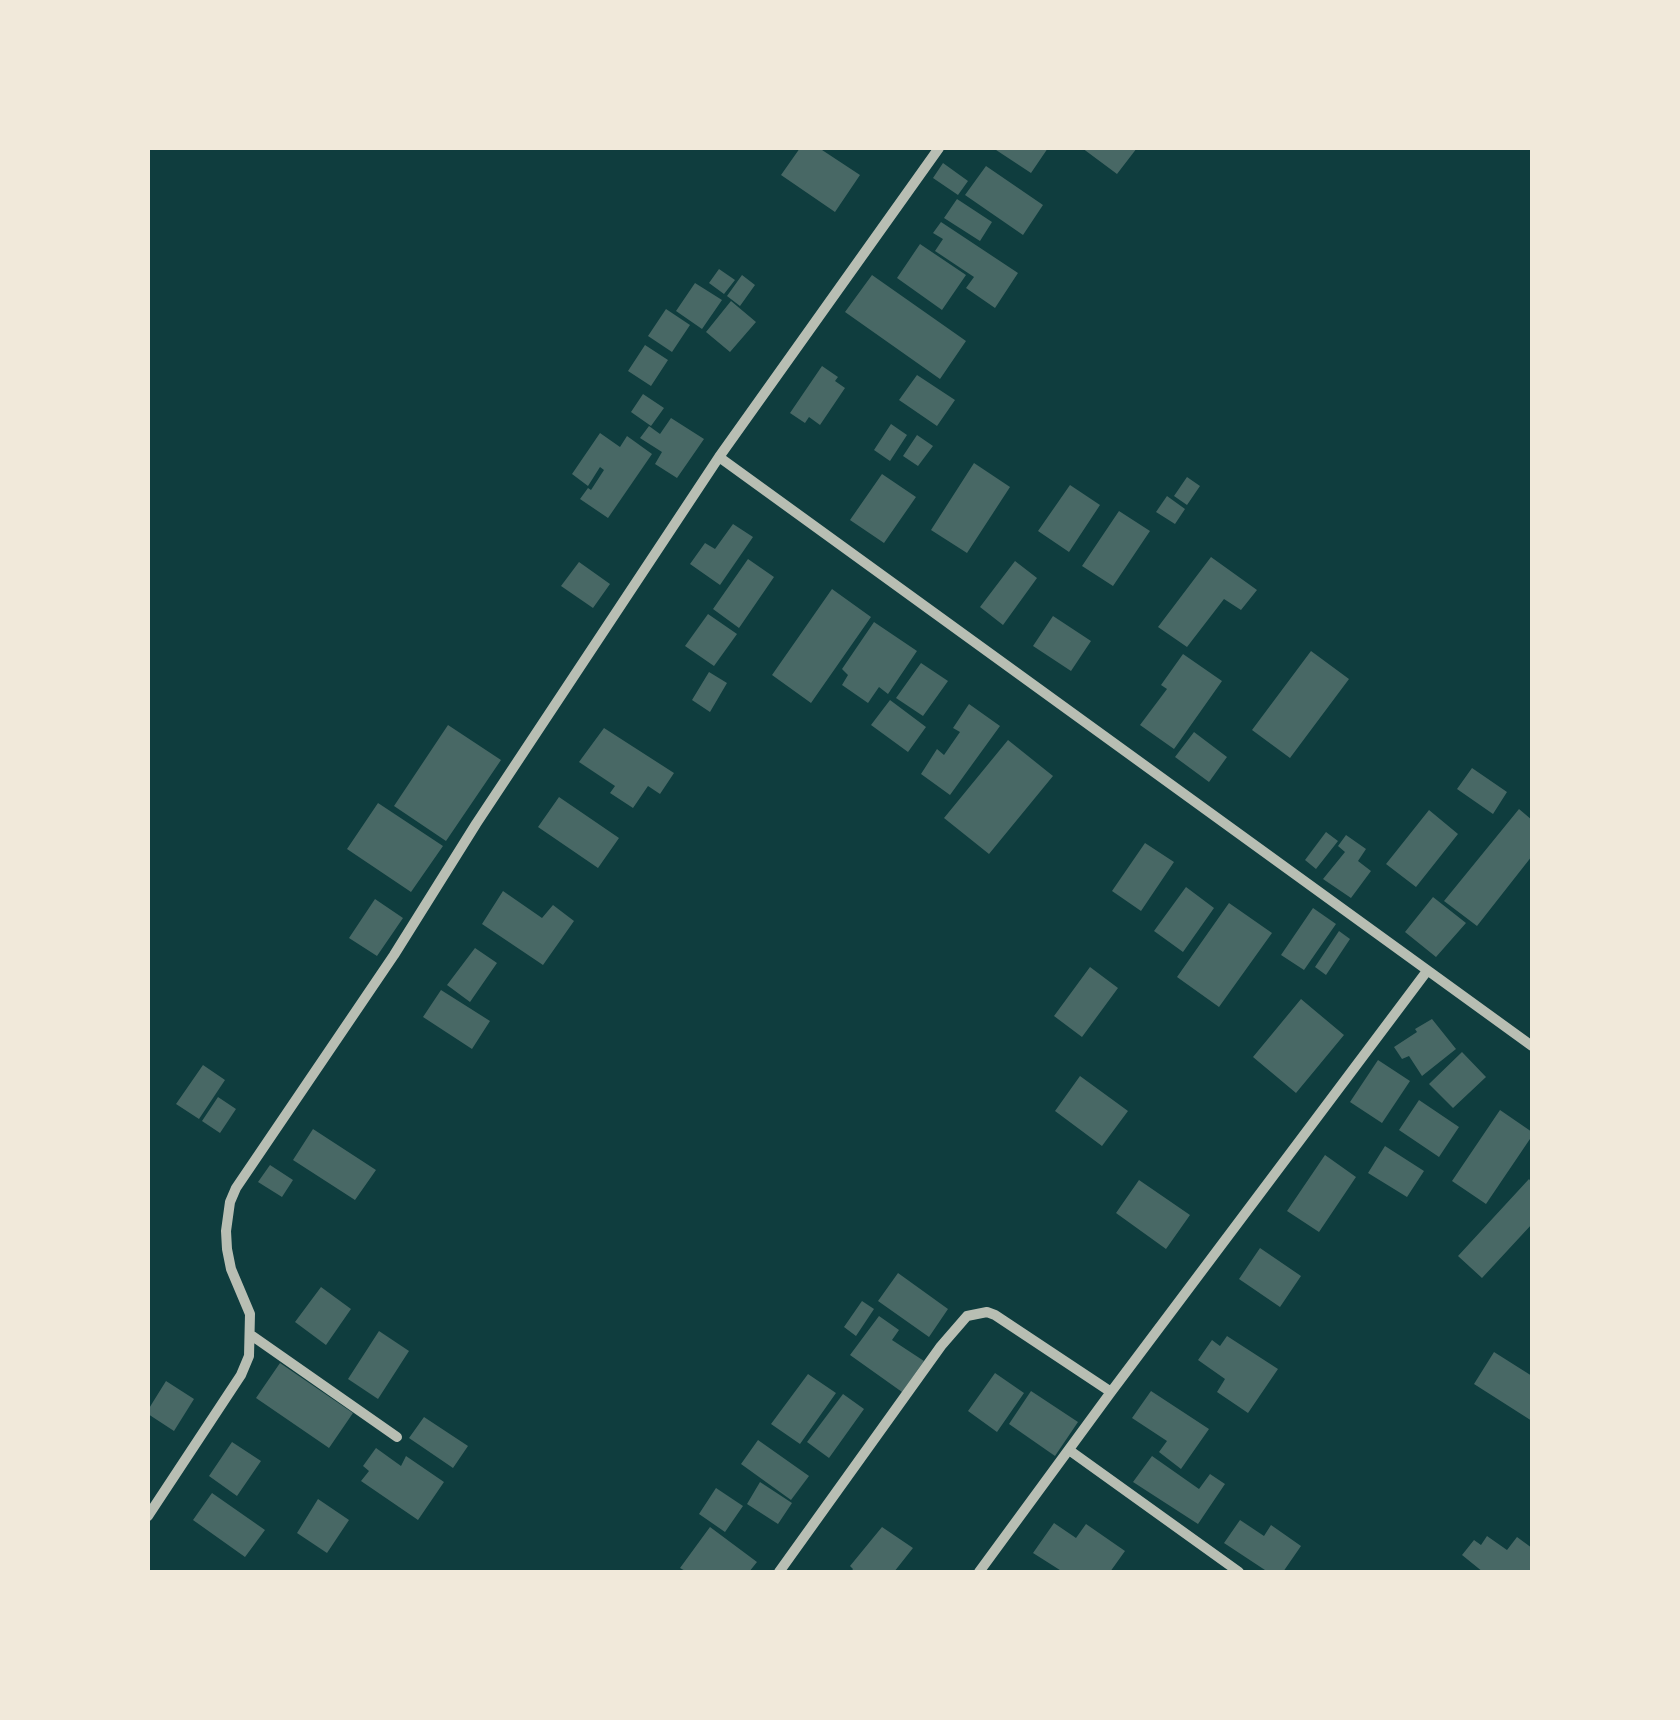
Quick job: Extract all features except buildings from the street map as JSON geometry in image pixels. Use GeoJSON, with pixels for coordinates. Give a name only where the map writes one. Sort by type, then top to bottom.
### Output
{"type":"FeatureCollection","features":[{"type":"Feature","properties":{"kind":"street"},"geometry":{"type":"LineString","coordinates":[[148,1516],[249,1356],[250,1314],[227,1249],[230,1202],[236,1188],[394,955],[476,824],[720,457],[939,148]]}},
{"type":"Feature","properties":{"kind":"street"},"geometry":{"type":"LineString","coordinates":[[720,457],[1532,1046]]}},
{"type":"Feature","properties":{"kind":"street"},"geometry":{"type":"LineString","coordinates":[[979,1572],[1427,971]]}},
{"type":"Feature","properties":{"kind":"street"},"geometry":{"type":"LineString","coordinates":[[779,1572],[941,1346],[967,1316],[995,1314],[1111,1392]]}},
{"type":"Feature","properties":{"kind":"street"},"geometry":{"type":"LineString","coordinates":[[251,1335],[398,1437]]}},
{"type":"Feature","properties":{"kind":"street"},"geometry":{"type":"LineString","coordinates":[[1070,1450],[1240,1572]]}}]}
